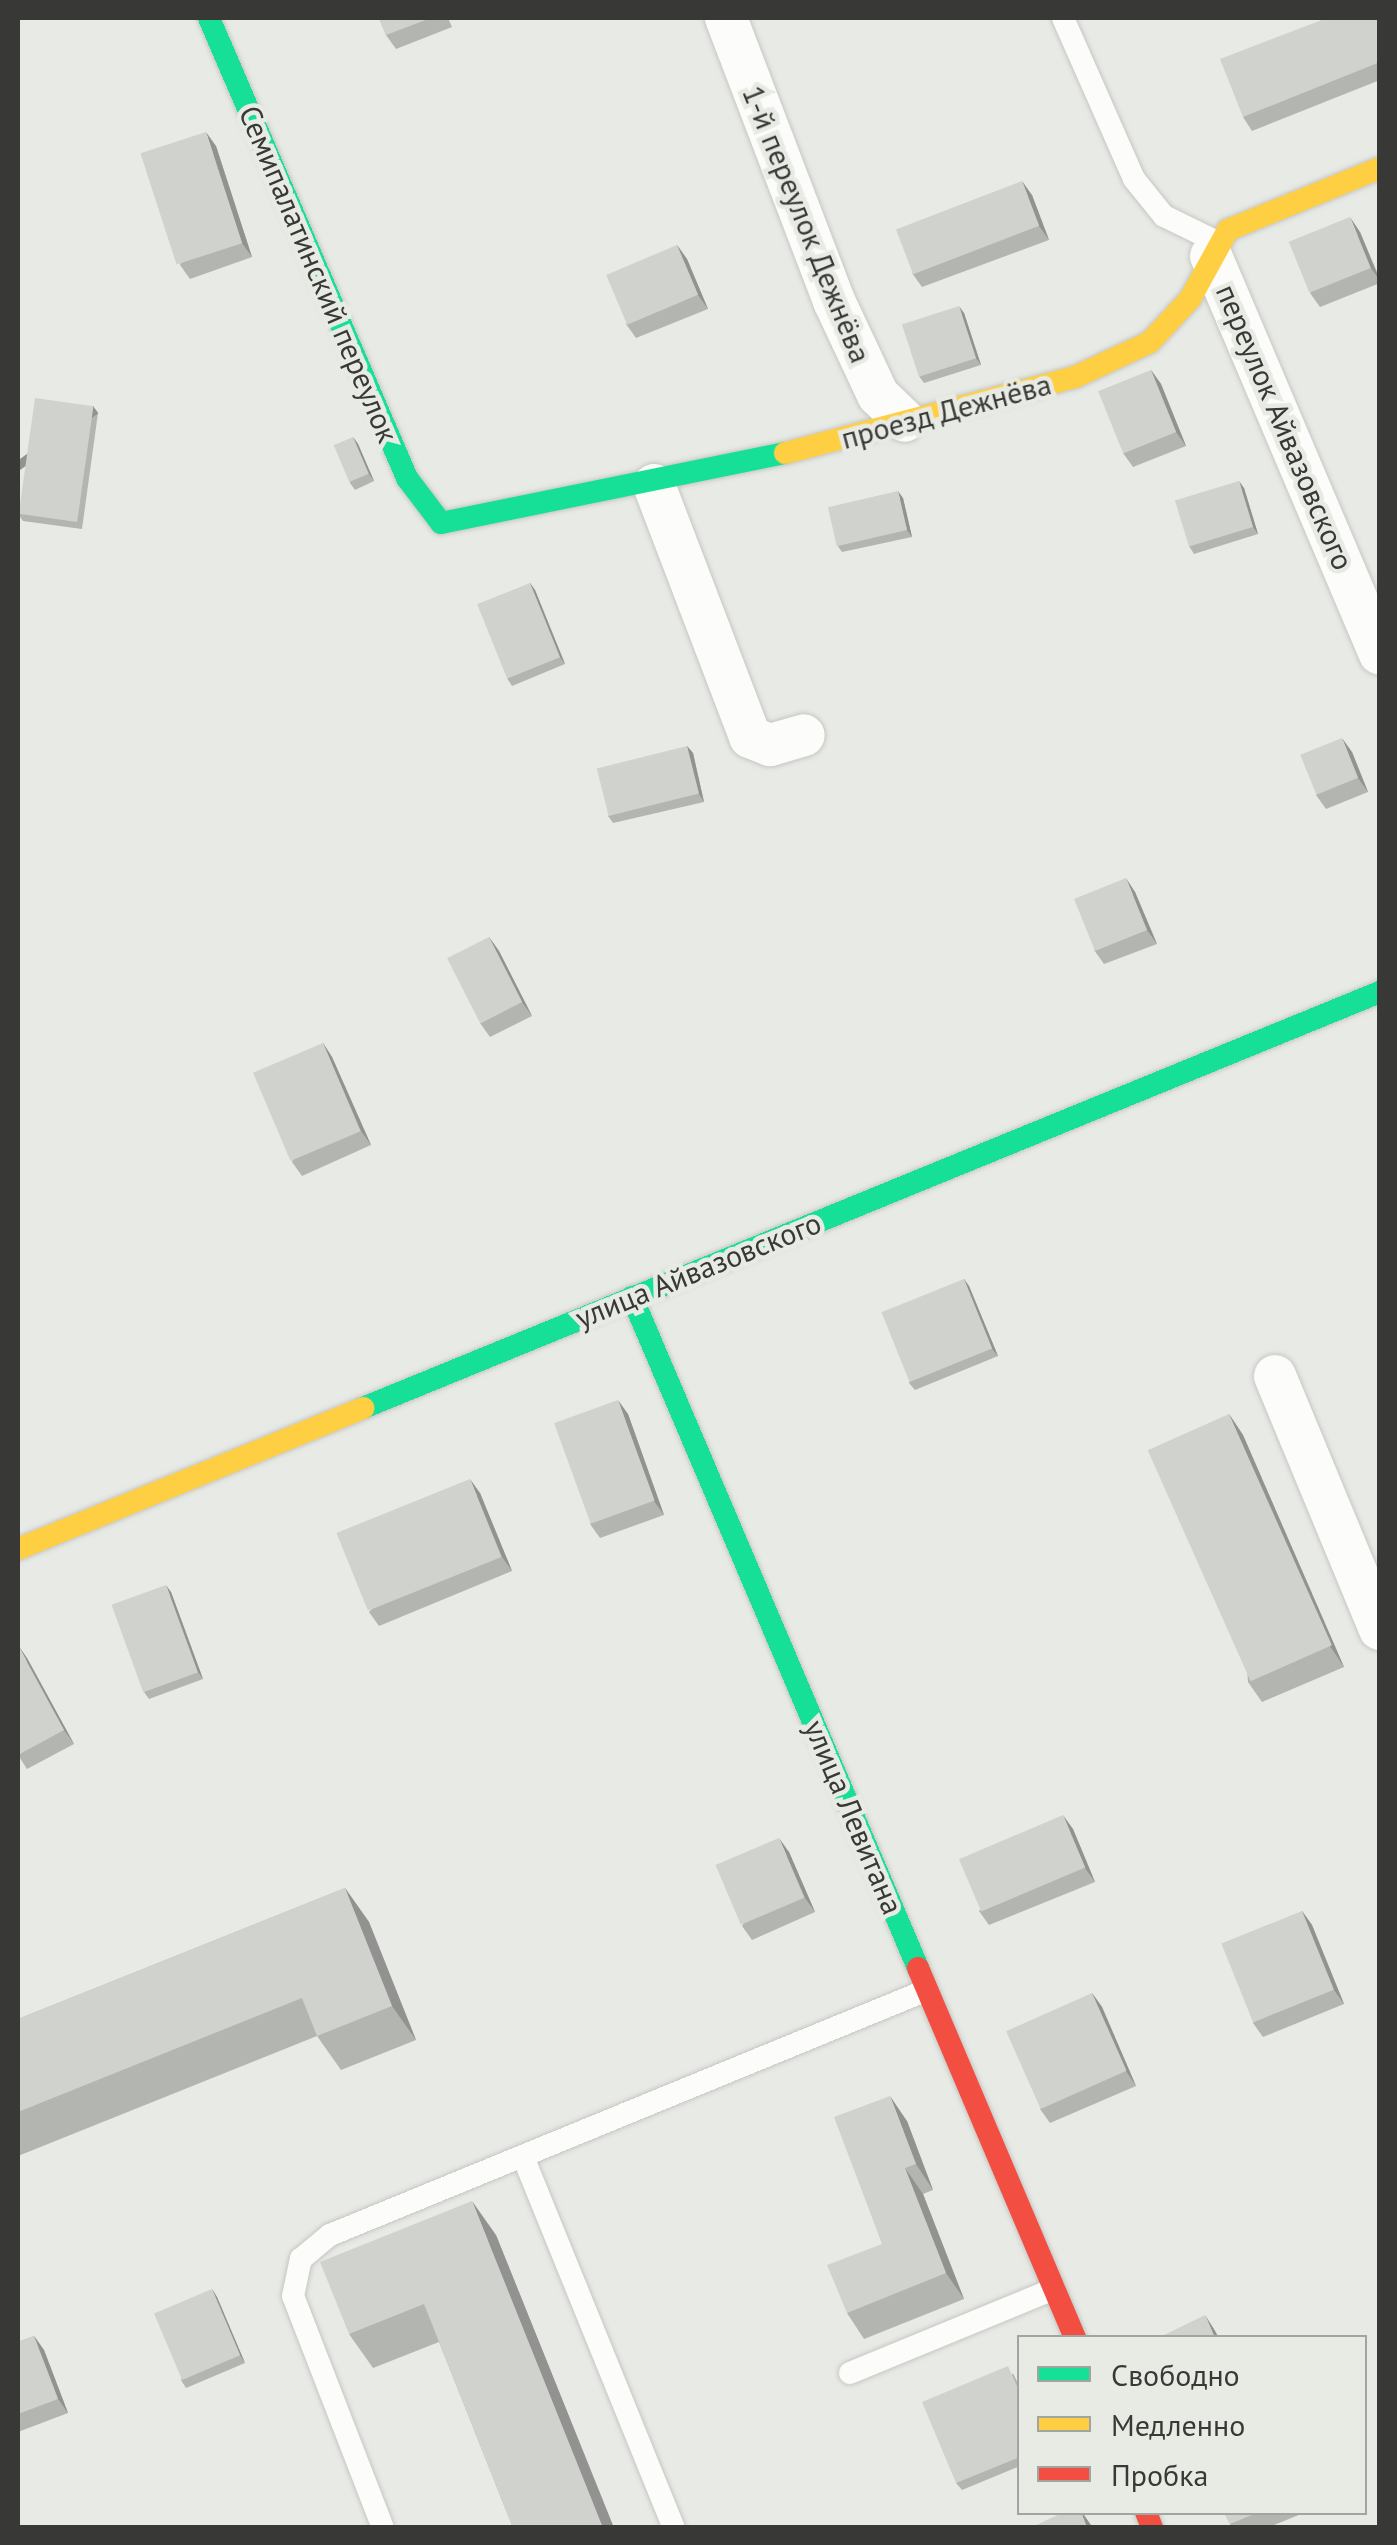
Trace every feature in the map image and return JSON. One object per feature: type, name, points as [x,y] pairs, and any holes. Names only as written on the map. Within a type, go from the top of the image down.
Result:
[{"type":"street","name":"Семипалатинский переулок","points":[[209,18],[407,478],[442,523]]},
{"type":"street","name":"1-й переулок Дежнёва","points":[[726,18],[834,301],[878,396],[905,421]]},
{"type":"street","name":"проезд Дежнёва","points":[[442,523],[654,485],[1075,377],[1150,342],[1190,299],[1228,230],[1380,168]]},
{"type":"street","name":"переулок Айвазовского","points":[[1215,250],[1380,654]]},
{"type":"street","points":[[654,485],[750,736],[770,745],[804,735]]},
{"type":"street","name":"улица Айвазовского","points":[[18,1549],[1380,992]]},
{"type":"street","name":"улица Левитана","points":[[632,1297],[1074,2335]]},
{"type":"street","points":[[1275,1376],[1380,1630]]},
{"type":"lane","points":[[1063,18],[1134,179],[1164,216],[1215,250]]},
{"type":"lane","points":[[383,2528],[293,2296],[300,2260],[330,2235],[524,2159],[927,1990]]},
{"type":"lane","points":[[524,2159],[674,2528]]},
{"type":"lane","points":[[850,2373],[1054,2289]]},
{"type":"building","points":[[379,18],[431,18],[386,35]]},
{"type":"building","points":[[1327,18],[1380,18],[1380,62],[1243,117],[1220,59]]},
{"type":"building","points":[[206,132],[242,243],[177,265],[140,153]]},
{"type":"building","points":[[1022,181],[1039,226],[913,274],[896,229]]},
{"type":"building","points":[[1350,217],[1371,268],[1309,293],[1289,242]]},
{"type":"building","points":[[677,245],[698,295],[627,325],[606,275]]},
{"type":"building","points":[[959,306],[976,358],[919,377],[902,325]]},
{"type":"building","points":[[1151,370],[1176,432],[1123,453],[1098,391]]},
{"type":"building","points":[[35,398],[93,406],[77,522],[19,514]]},
{"type":"building","points":[[353,437],[369,474],[349,482],[334,445]]},
{"type":"building","points":[[1239,481],[1253,527],[1189,546],[1175,501]]},
{"type":"building","points":[[898,491],[907,530],[837,546],[828,507]]},
{"type":"building","points":[[530,583],[560,657],[507,679],[477,604]]},
{"type":"building","points":[[1342,738],[1358,778],[1316,795],[1300,755]]},
{"type":"building","points":[[687,746],[699,794],[609,816],[597,768]]},
{"type":"building","points":[[1126,878],[1147,930],[1095,951],[1074,899]]},
{"type":"building","points":[[489,937],[522,1002],[480,1023],[447,958]]},
{"type":"building","points":[[323,1043],[361,1131],[291,1161],[253,1073]]},
{"type":"building","points":[[964,1279],[992,1349],[910,1382],[881,1312]]},
{"type":"building","points":[[618,1400],[655,1501],[591,1524],[554,1423]]},
{"type":"building","points":[[1229,1414],[1332,1645],[1251,1681],[1148,1450]]},
{"type":"building","points":[[470,1479],[501,1557],[368,1611],[336,1533]]},
{"type":"building","points":[[166,1585],[198,1672],[143,1692],[111,1605]]},
{"type":"building","points":[[18,1646],[64,1730],[18,1755]]},
{"type":"building","points":[[1063,1815],[1085,1867],[981,1912],[959,1859]]},
{"type":"building","points":[[779,1838],[804,1898],[741,1925],[715,1865]]},
{"type":"building","points":[[345,1888],[392,2006],[317,2036],[302,1998],[18,2112],[18,2019]]},
{"type":"building","points":[[1302,1911],[1334,1990],[1253,2022],[1221,1944]]},
{"type":"building","points":[[1092,1993],[1127,2071],[1041,2109],[1006,2031]]},
{"type":"building","points":[[890,2096],[916,2164],[905,2168],[946,2273],[847,2313],[827,2265],[882,2244],[834,2117]]},
{"type":"building","points":[[472,2201],[603,2528],[513,2528],[424,2304],[349,2334],[320,2262]]},
{"type":"building","points":[[212,2289],[240,2355],[182,2380],[154,2314]]},
{"type":"building","points":[[1205,2315],[1214,2335],[1164,2335]]},
{"type":"building","points":[[34,2336],[58,2399],[18,2414],[18,2342]]},
{"type":"building","points":[[1008,2366],[1017,2386],[1017,2458],[956,2483],[922,2402]]},
{"type":"building","points":[[1058,2515],[1082,2515],[1087,2528],[1030,2528]]},
{"type":"building","points":[[1226,2515],[1252,2515],[1230,2524]]},
{"type":"traffic: fast","points":[[209,18],[407,478],[441,523],[785,453]]},
{"type":"traffic: fast","points":[[363,1408],[1380,992]]},
{"type":"traffic: fast","points":[[632,1297],[918,1968]]},
{"type":"traffic: slow","points":[[785,453],[1075,377],[1150,342],[1190,299],[1228,230],[1380,168]]},
{"type":"traffic: slow","points":[[18,1549],[363,1408]]},
{"type":"traffic: jam","points":[[918,1968],[1074,2335]]},
{"type":"traffic: jam","points":[[1147,2515],[1152,2528]]}]
